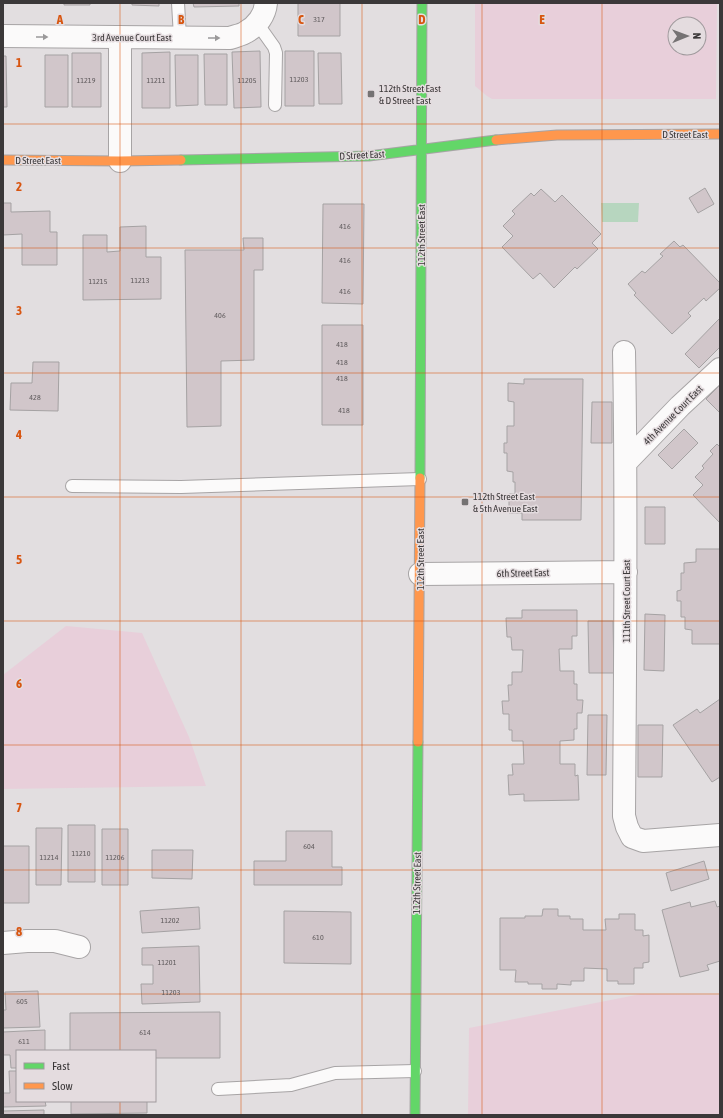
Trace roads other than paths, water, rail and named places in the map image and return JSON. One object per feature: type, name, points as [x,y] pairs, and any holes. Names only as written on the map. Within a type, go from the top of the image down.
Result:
[{"type":"main road","name":"112th Street East","points":[[415,1115],[420,574],[422,3]]},
{"type":"main road","name":"D Street East","points":[[3,160],[120,161],[369,156],[485,141],[557,135],[720,134]]},
{"type":"street","points":[[258,23],[266,3]]},
{"type":"street","name":"3rd Avenue Court East","points":[[3,36],[230,38],[246,33],[258,23]]},
{"type":"street","points":[[120,37],[120,161]]},
{"type":"street","name":"111th Street Court East","points":[[624,352],[626,462],[624,816],[632,837],[643,840],[720,835]]},
{"type":"street","name":"4th Avenue Court East","points":[[626,462],[680,406],[720,369]]},
{"type":"street","name":"6th Street East","points":[[420,574],[626,572]]},
{"type":"street","points":[[3,942],[55,941],[79,946]]},
{"type":"lane","points":[[178,3],[180,37]]},
{"type":"lane","points":[[258,23],[274,47],[276,53],[275,105]]},
{"type":"lane","points":[[72,486],[181,486],[420,479]]},
{"type":"lane","points":[[218,1089],[291,1085],[335,1073],[415,1071]]},
{"type":"place","name":"112th Street East & D Street East","points":[[371,94]]},
{"type":"place","name":"112th Street East & 5th Avenue East","points":[[465,502]]}]
